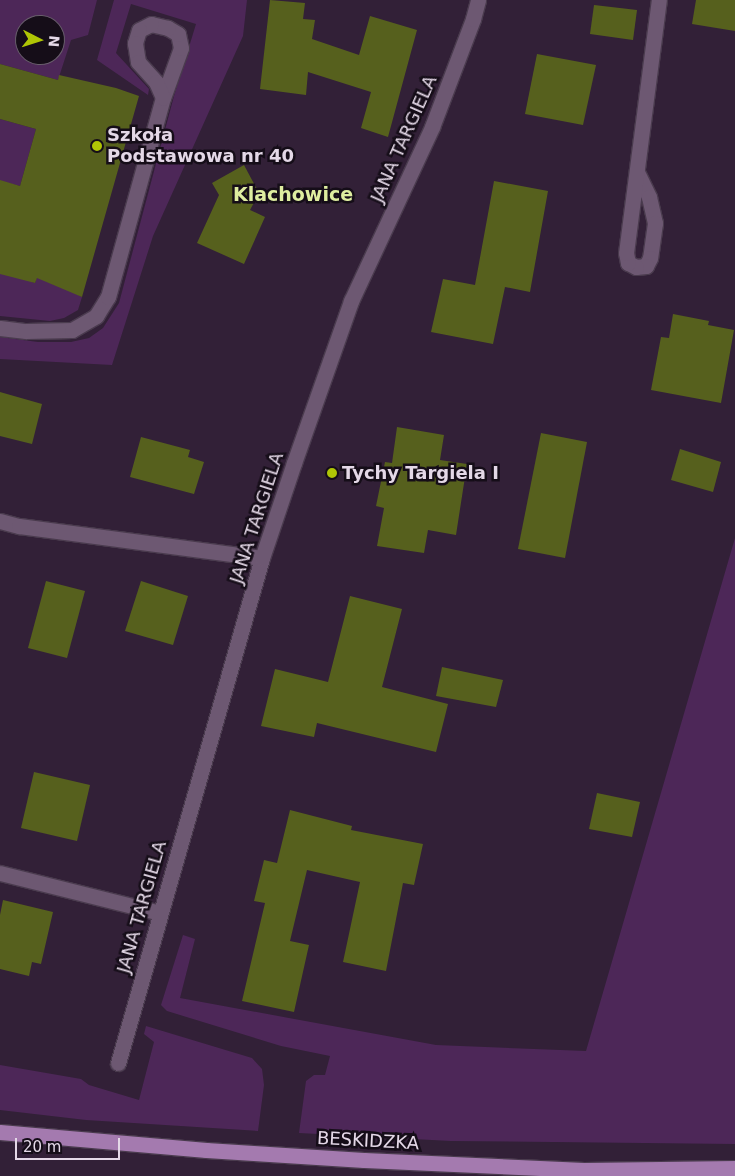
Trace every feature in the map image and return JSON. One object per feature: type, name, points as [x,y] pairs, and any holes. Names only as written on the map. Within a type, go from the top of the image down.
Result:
[{"type":"main road","name":"BESKIDZKA","points":[[0,1132],[206,1150],[383,1161],[584,1170],[735,1168]]},
{"type":"street","name":"JANA TARGIELA","points":[[118,1063],[262,558],[350,301],[432,126],[473,19],[478,0]]},
{"type":"street","points":[[637,172],[649,197],[654,223],[650,258],[646,266],[636,267],[628,263],[626,253],[659,0]]},
{"type":"street","points":[[0,328],[26,331],[72,330],[96,316],[108,297],[163,98]]},
{"type":"street","points":[[0,521],[18,526],[262,558]]},
{"type":"street","points":[[0,873],[160,912]]},
{"type":"shaded area","points":[[0,0],[97,0],[88,35],[71,40],[65,58],[65,15],[15,15],[15,65],[63,65],[58,80],[0,64]]},
{"type":"shaded area","points":[[114,0],[247,0],[243,36],[153,236],[112,365],[0,359],[0,337],[38,342],[71,342],[89,338],[103,328],[119,303],[174,96],[196,24],[131,4],[116,53],[149,89],[148,95],[97,60]]},
{"type":"shaded area","points":[[0,119],[36,129],[20,186],[0,181]]},
{"type":"shaded area","points":[[0,262],[32,282],[35,283],[38,273],[82,297],[78,310],[64,318],[50,321],[0,316]]},
{"type":"shaded area","points":[[735,538],[735,1144],[451,1141],[299,1133],[306,1081],[314,1075],[325,1075],[330,1056],[281,1046],[167,1011],[161,1005],[183,935],[195,939],[180,998],[436,1045],[586,1051]]},
{"type":"shaded area","points":[[146,1026],[252,1058],[262,1069],[264,1085],[258,1131],[86,1120],[0,1110],[0,1065],[81,1079],[89,1085],[139,1100],[154,1042],[144,1034]]},
{"type":"building","points":[[270,0],[305,3],[303,19],[315,20],[312,39],[359,55],[370,16],[417,30],[388,137],[361,128],[371,92],[308,72],[306,95],[260,89]]},
{"type":"building","points":[[696,0],[735,0],[735,31],[692,24]]},
{"type":"building","points":[[594,5],[637,10],[633,40],[590,34]]},
{"type":"building","points":[[537,54],[596,65],[583,125],[525,114]]},
{"type":"building","points":[[0,64],[58,80],[59,75],[116,88],[139,96],[82,297],[37,278],[35,283],[0,274],[0,180],[20,186],[36,129],[0,119]]},
{"type":"building","points":[[244,165],[259,193],[250,210],[265,217],[244,264],[197,243],[219,195],[212,183]]},
{"type":"building","points":[[494,181],[548,191],[530,292],[505,287],[493,344],[431,332],[443,279],[475,285]]},
{"type":"building","points":[[673,314],[709,321],[708,325],[734,330],[721,403],[651,390],[661,337],[669,338]]},
{"type":"building","points":[[0,392],[42,404],[32,444],[0,436]]},
{"type":"building","points":[[397,427],[444,435],[440,460],[467,464],[456,535],[428,530],[424,553],[377,546],[384,508],[376,506],[385,462],[392,463]]},
{"type":"building","points":[[541,433],[587,442],[565,558],[518,549]]},
{"type":"building","points":[[141,437],[190,450],[188,457],[204,462],[194,494],[130,477]]},
{"type":"building","points":[[680,449],[721,462],[713,492],[671,480]]},
{"type":"building","points":[[46,581],[85,591],[67,658],[28,648]]},
{"type":"building","points":[[141,581],[188,596],[173,645],[125,631]]},
{"type":"building","points":[[350,596],[402,609],[382,687],[448,704],[436,752],[317,723],[314,737],[261,726],[275,669],[328,682]]},
{"type":"building","points":[[442,667],[503,680],[496,707],[436,696]]},
{"type":"building","points":[[34,772],[90,785],[77,841],[21,828]]},
{"type":"building","points":[[597,793],[640,802],[632,837],[589,829]]},
{"type":"building","points":[[290,810],[352,826],[351,830],[423,844],[414,885],[403,883],[386,971],[343,962],[360,882],[307,870],[290,941],[309,945],[294,1012],[242,1001],[265,903],[254,901],[264,860],[277,863]]},
{"type":"building","points":[[3,900],[53,912],[41,964],[32,962],[29,976],[0,969],[0,915]]},
{"type":"place","name":"Szkoła Podstawowa nr 40","points":[[97,146]]},
{"type":"place","name":"Tychy Targiela I","points":[[332,473]]},
{"type":"district","name":"Klachowice","points":[[293,195]]}]
